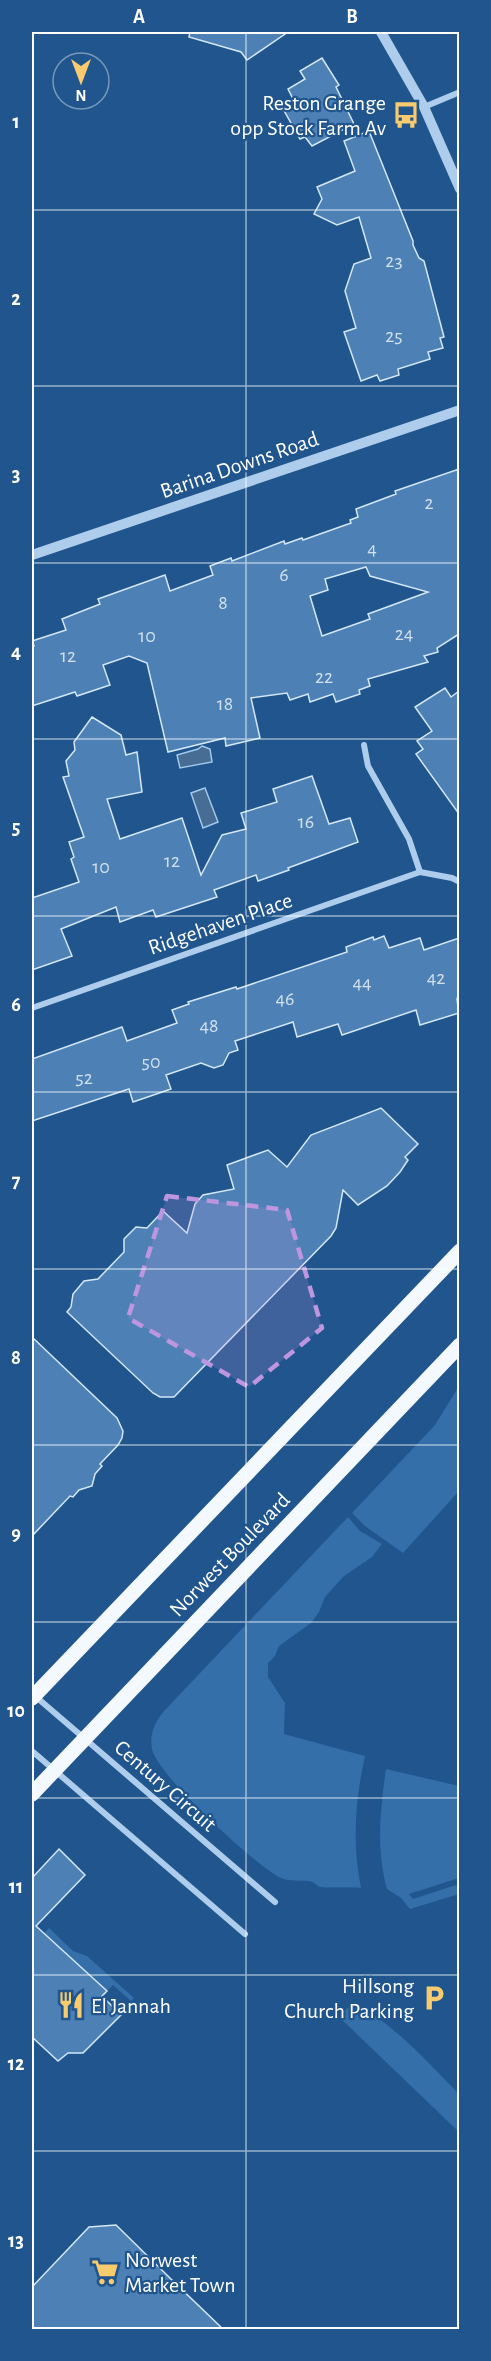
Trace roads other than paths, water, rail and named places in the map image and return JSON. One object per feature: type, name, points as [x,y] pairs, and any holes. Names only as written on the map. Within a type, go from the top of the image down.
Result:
[{"type":"main road","name":"Norwest Boulevard","points":[[32,1696],[459,1251]]},
{"type":"main road","name":"Norwest Boulevard","points":[[32,1794],[459,1345]]},
{"type":"street","points":[[381,32],[424,107],[459,189]]},
{"type":"street","points":[[424,107],[459,92]]},
{"type":"street","name":"Barina Downs Road","points":[[32,555],[459,410]]},
{"type":"street","points":[[364,745],[368,766],[409,839],[420,872]]},
{"type":"street","name":"Ridgehaven Place","points":[[32,1008],[420,872],[452,878],[459,882]]},
{"type":"street","name":"Century Circuit","points":[[32,1696],[275,1902]]},
{"type":"street","points":[[32,1751],[245,1934]]},
{"type":"place","name":"Reston Grange opp Stock Farm Av","points":[[406,115]]},
{"type":"place","name":"Hillsong Church Parking","points":[[434,1998]]},
{"type":"place","name":"El Jannah","points":[[71,2005]]},
{"type":"place","name":"Norwest Market Town","points":[[105,2272]]}]
